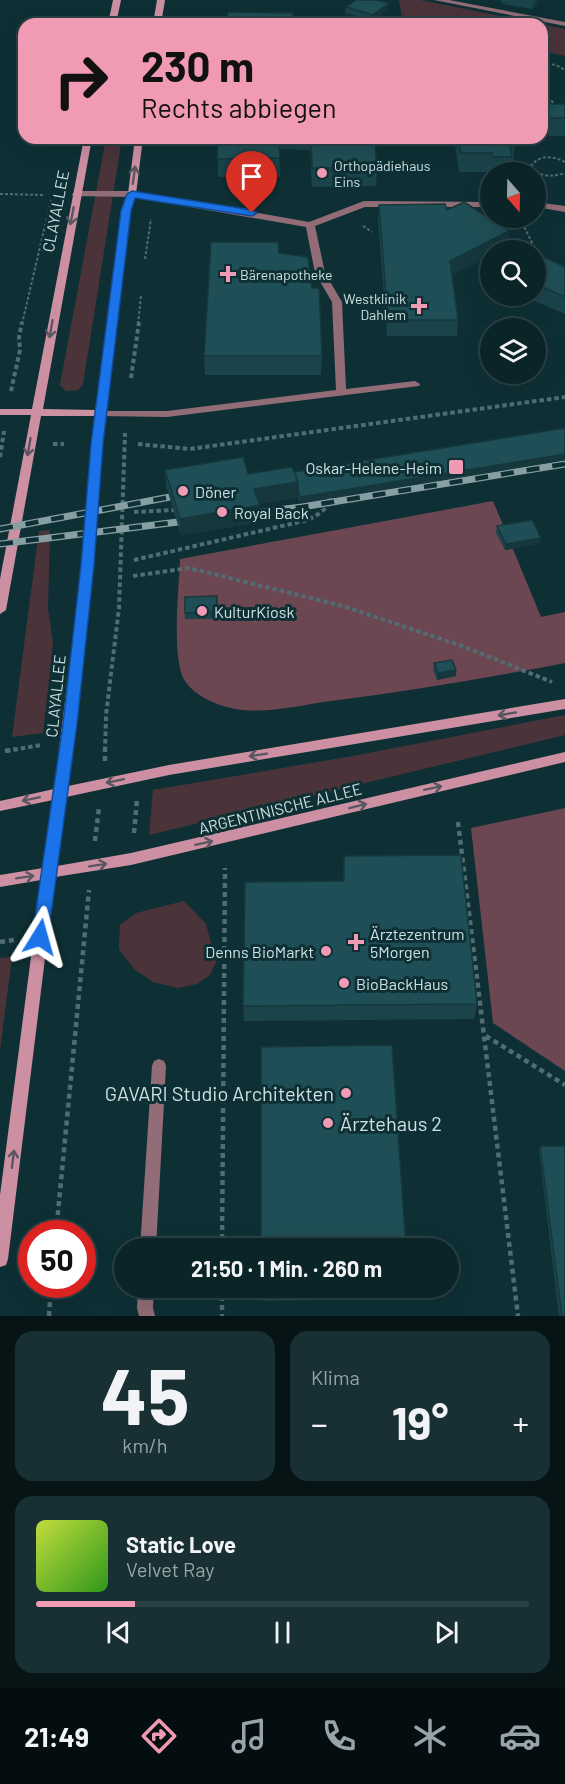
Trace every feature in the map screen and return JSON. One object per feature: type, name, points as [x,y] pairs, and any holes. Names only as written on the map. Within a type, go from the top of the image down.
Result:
[{"type":"main road","points":[[113,18],[117,0]]},
{"type":"main road","points":[[158,18],[160,0]]},
{"type":"main road","name":"CLAYALLEE","points":[[0,610],[35,412],[87,144]]},
{"type":"main road","name":"CLAYALLEE","points":[[0,1259],[49,873],[62,793],[88,565],[93,482],[101,412],[126,211],[132,194],[138,144]]},
{"type":"main road","points":[[0,412],[101,412]]},
{"type":"main road","points":[[0,806],[169,770],[565,704]]},
{"type":"main road","name":"ARGENTINISCHE ALLEE","points":[[0,880],[92,866],[225,839],[565,757]]},
{"type":"street","points":[[438,0],[533,18]]},
{"type":"street","points":[[548,21],[565,24]]},
{"type":"street","points":[[76,194],[132,194],[310,225],[364,204],[480,205]]},
{"type":"street","points":[[546,206],[565,209]]},
{"type":"street","points":[[310,225],[320,273],[337,302],[341,393]]},
{"type":"street","points":[[101,412],[167,414],[415,384]]},
{"type":"street","points":[[149,1238],[159,1066]]},
{"type":"street","points":[[144,1313],[145,1298]]},
{"type":"path","points":[[548,64],[565,70]]},
{"type":"path","points":[[548,100],[556,104],[555,112]]},
{"type":"path","points":[[565,162],[545,157],[538,158],[531,166],[533,170],[546,176],[565,173]]},
{"type":"path","points":[[14,380],[20,350],[19,337],[52,194]]},
{"type":"path","points":[[0,195],[43,195]]},
{"type":"path","points":[[144,267],[154,197]]},
{"type":"path","points":[[525,228],[536,251],[549,264]]},
{"type":"path","points":[[129,384],[135,359],[141,290]]},
{"type":"path","points":[[138,444],[190,449],[565,397]]},
{"type":"path","points":[[0,457],[1,452]]},
{"type":"path","points":[[57,1220],[82,950],[105,760],[106,715],[119,608],[124,453]]},
{"type":"path","points":[[134,560],[308,520],[325,510],[332,499],[328,485]]},
{"type":"path","points":[[134,512],[184,509]]},
{"type":"path","points":[[133,576],[189,568],[343,606],[462,646],[557,684]]},
{"type":"path","points":[[5,751],[45,745]]},
{"type":"path","points":[[133,839],[137,792]]},
{"type":"path","points":[[458,822],[518,1316]]},
{"type":"path","points":[[222,1238],[225,868]]},
{"type":"path","points":[[0,942],[19,939]]},
{"type":"path","points":[[485,1035],[565,1085]]},
{"type":"path","points":[[49,1316],[50,1298]]},
{"type":"path","points":[[222,1298],[222,1316]]},
{"type":"shaded area","points":[[399,0],[420,0],[510,18],[402,18]]},
{"type":"shaded area","points":[[548,25],[565,29],[565,56],[548,52]]},
{"type":"shaded area","points":[[105,144],[121,144],[83,384],[78,390],[66,391],[60,385]]},
{"type":"shaded area","points":[[493,501],[541,617],[565,612],[565,663],[419,689],[260,710],[222,706],[195,692],[185,681],[178,657],[177,641],[180,559]]},
{"type":"shaded area","points":[[50,530],[48,609],[53,644],[43,733],[12,737],[39,531]]},
{"type":"shaded area","points":[[565,715],[565,735],[149,835],[153,790],[353,756]]},
{"type":"shaded area","points":[[565,808],[565,1071],[493,1023],[471,828]]},
{"type":"shaded area","points":[[184,901],[206,924],[216,962],[210,975],[197,984],[178,988],[153,982],[134,969],[119,949],[120,925],[136,913]]},
{"type":"shaded area","points":[[12,957],[0,1051],[0,958]]},
{"type":"building","points":[[356,0],[376,0],[389,3],[373,15],[346,7]]},
{"type":"building","points":[[228,12],[293,13],[293,18],[228,18]]},
{"type":"building","points":[[548,104],[565,104],[565,118],[548,118]]},
{"type":"building","points":[[218,144],[279,144],[280,158],[217,159]]},
{"type":"building","points":[[311,144],[375,144],[377,168],[312,168]]},
{"type":"building","points":[[459,144],[514,144],[515,146],[510,146],[512,157],[493,157],[492,153],[461,153]]},
{"type":"building","name":"Westklinik Dahlem","points":[[464,202],[480,212],[480,228],[504,228],[509,231],[491,240],[480,240],[480,246],[450,261],[458,320],[388,320],[379,205],[445,204],[447,210]]},
{"type":"building","points":[[211,242],[278,242],[279,253],[308,257],[312,288],[319,288],[322,356],[204,356]]},
{"type":"building","points":[[546,258],[565,267],[565,297],[546,288]]},
{"type":"building","points":[[565,428],[565,454],[300,497],[294,472]]},
{"type":"building","points":[[243,457],[248,474],[292,467],[298,482],[254,489],[260,505],[180,519],[165,470]]},
{"type":"building","points":[[532,520],[541,538],[506,544],[497,526]]},
{"type":"building","points":[[217,596],[217,612],[185,613],[185,597]]},
{"type":"building","points":[[452,660],[456,670],[438,673],[434,663]]},
{"type":"building","name":"Ärztezentrum 5Morgen","points":[[461,855],[477,1004],[243,1006],[245,882],[344,881],[344,856]]},
{"type":"building","name":"Ärztehaus 2","points":[[392,1045],[405,1238],[261,1238],[261,1047]]},
{"type":"building","points":[[540,1146],[565,1146],[565,1316],[562,1316]]},
{"type":"railway","points":[[244,514],[302,507],[565,464]]},
{"type":"railway","points":[[0,529],[186,494]]},
{"type":"railway","points":[[0,544],[194,520]]},
{"type":"place","name":"Orthopädiehaus Eins","points":[[322,173]]},
{"type":"place","name":"Bärenapotheke","points":[[228,274]]},
{"type":"place","name":"Westklinik Dahlem","points":[[419,306]]},
{"type":"place","name":"Oskar-Helene-Heim","points":[[456,467]]},
{"type":"place","name":"Döner","points":[[183,491]]},
{"type":"place","name":"Royal Back","points":[[222,512]]},
{"type":"place","name":"KulturKiosk","points":[[202,611]]},
{"type":"place","name":"Ärztezentrum 5Morgen","points":[[356,942]]},
{"type":"place","name":"Denns BioMarkt","points":[[326,951]]},
{"type":"place","name":"BioBackHaus","points":[[344,983]]},
{"type":"place","name":"GAVARI Studio Architekten","points":[[346,1093]]},
{"type":"place","name":"Ärztehaus 2","points":[[328,1123]]},
{"type":"route","points":[[40,937],[62,793],[88,565],[97,444],[126,211],[132,194],[252,213]]}]
